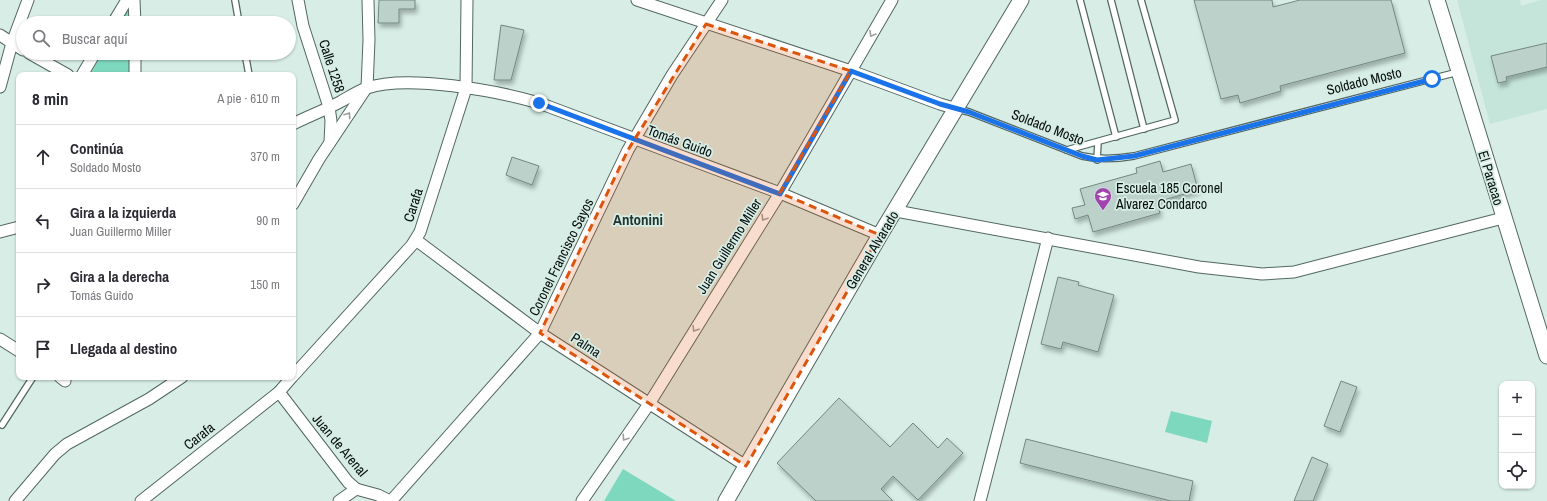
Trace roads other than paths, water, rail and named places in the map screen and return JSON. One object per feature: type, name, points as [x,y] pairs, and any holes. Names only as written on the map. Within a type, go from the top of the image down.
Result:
[{"type":"street","points":[[22,16],[28,0]]},
{"type":"street","points":[[117,16],[127,0]]},
{"type":"street","points":[[134,0],[135,16]]},
{"type":"street","name":"Calle 1258","points":[[298,0],[303,26],[329,107],[331,121],[330,142]]},
{"type":"street","points":[[296,199],[319,159],[366,88],[370,40],[368,0]]},
{"type":"street","name":"Carafa","points":[[296,374],[416,240],[420,232],[466,88],[467,0]]},
{"type":"street","name":"Soldado Mosto","points":[[637,0],[851,71],[940,104],[957,108]]},
{"type":"street","name":"Coronel Francisco Sayos","points":[[390,501],[540,333],[635,140],[672,75],[722,0]]},
{"type":"street","name":"Juan Guillermo Miller","points":[[582,501],[648,404],[780,194],[892,0]]},
{"type":"street","name":"General Alvarado","points":[[726,501],[880,235],[896,211],[1021,0]]},
{"type":"street","name":"El Paracao","points":[[1437,0],[1503,218],[1547,356]]},
{"type":"street","points":[[0,87],[16,33]]},
{"type":"street","points":[[0,35],[16,46]]},
{"type":"street","points":[[41,60],[63,72]]},
{"type":"street","points":[[84,72],[91,60]]},
{"type":"street","points":[[135,60],[135,72]]},
{"type":"street","name":"Tomás Guido","points":[[296,123],[366,88],[388,83],[410,82],[466,88],[525,99],[780,194],[880,235]]},
{"type":"street","points":[[896,211],[1200,267],[1252,274],[1278,274],[1294,272],[1503,218]]},
{"type":"street","points":[[0,232],[16,228]]},
{"type":"street","points":[[980,501],[1048,238]]},
{"type":"street","name":"Palma","points":[[416,240],[540,333],[746,466]]},
{"type":"street","points":[[0,339],[16,349]]},
{"type":"street","points":[[15,501],[55,454],[67,444],[149,399],[178,380]]},
{"type":"street","name":"Carafa","points":[[141,501],[279,392],[290,380]]},
{"type":"street","name":"Juan de Arenal","points":[[279,392],[348,482],[356,489],[378,495],[390,501]]},
{"type":"street","points":[[339,501],[356,489]]},
{"type":"lane","points":[[235,0],[238,16]]},
{"type":"lane","points":[[1080,0],[1116,137]]},
{"type":"lane","points":[[1111,0],[1144,129]]},
{"type":"lane","points":[[1067,150],[1175,120],[1141,0]]},
{"type":"lane","points":[[246,60],[248,72]]},
{"type":"lane","name":"Soldado Mosto","points":[[957,108],[1082,156],[1097,160],[1134,156],[1459,72]]},
{"type":"lane","points":[[1097,160],[1098,142]]},
{"type":"lane","points":[[2,425],[32,380]]},
{"type":"place","name":"Escuela 185 Coronel Alvarez Condarco","points":[[1103,211]]},
{"type":"district","name":"Antonini","points":[[638,220]]}]
